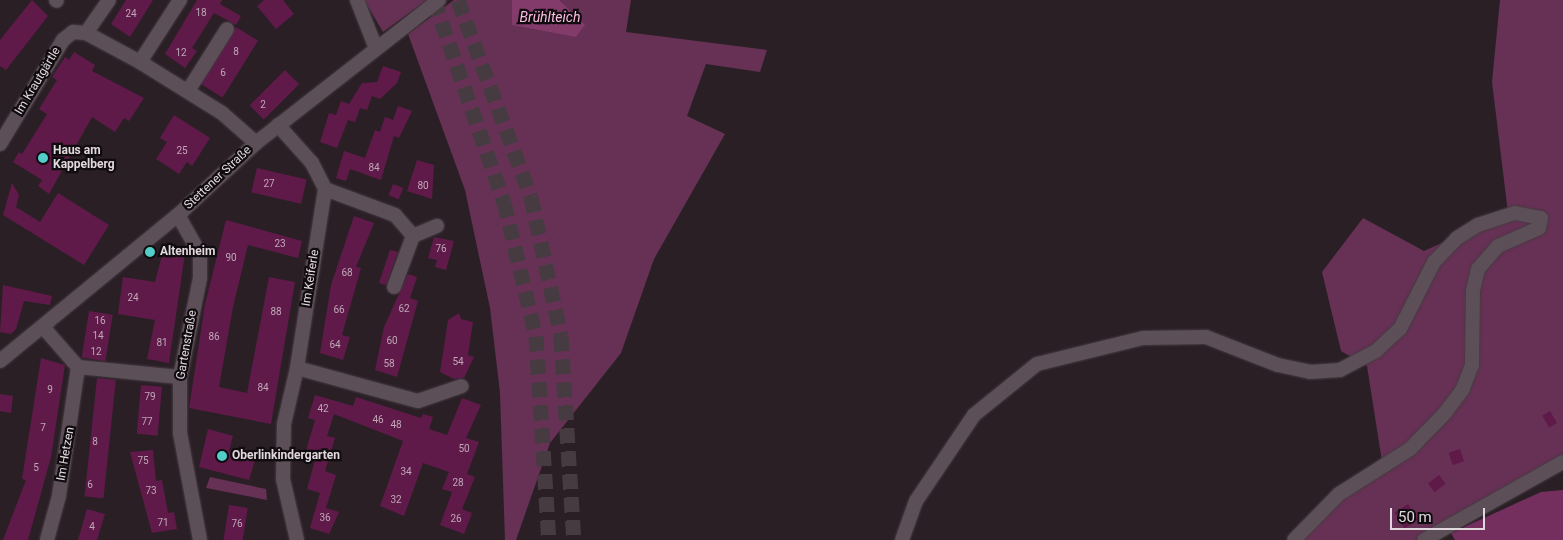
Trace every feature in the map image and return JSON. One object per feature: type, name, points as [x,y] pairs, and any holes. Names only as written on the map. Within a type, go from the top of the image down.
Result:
[{"type":"street","points":[[109,0],[86,33],[188,91],[222,113],[256,143]]},
{"type":"street","points":[[140,62],[180,0]]},
{"type":"street","points":[[357,0],[375,46]]},
{"type":"street","name":"Stettener Straße","points":[[0,361],[178,215],[256,143],[375,46],[439,0]]},
{"type":"street","points":[[188,91],[227,29]]},
{"type":"street","name":"Im Krautgärtle","points":[[0,144],[63,40],[73,32],[86,33]]},
{"type":"street","points":[[278,125],[312,163],[325,189],[395,215],[412,236]]},
{"type":"street","name":"Im Keiferle","points":[[297,540],[283,470],[284,424],[297,368],[325,189]]},
{"type":"street","points":[[902,540],[916,501],[974,415],[1037,364],[1143,338],[1206,337],[1278,365],[1310,372],[1340,370],[1376,351],[1400,329],[1434,262],[1458,238],[1478,225],[1515,213],[1541,218],[1539,228],[1498,246],[1478,270],[1473,291],[1472,365],[1463,389],[1445,413],[1410,449],[1339,494],[1294,540]]},
{"type":"street","name":"Gartenstraße","points":[[178,215],[200,254],[200,278],[180,377],[180,433],[200,540]]},
{"type":"street","points":[[394,287],[412,236],[436,226]]},
{"type":"street","points":[[43,327],[78,367],[180,377]]},
{"type":"street","name":"Im Hetzen","points":[[48,540],[61,487],[78,367]]},
{"type":"street","points":[[297,368],[418,400],[462,386]]},
{"type":"street","points":[[1424,540],[1560,467]]},
{"type":"shaded area","points":[[364,0],[427,0],[383,32]]},
{"type":"shaded area","points":[[454,0],[631,0],[626,32],[767,50],[760,72],[706,64],[687,116],[725,134],[654,259],[621,353],[550,443],[516,540],[505,540],[500,393],[490,308],[465,190],[408,34]]},
{"type":"shaded area","points":[[1500,0],[1563,0],[1563,461],[1415,540],[1300,540],[1342,499],[1383,468],[1367,366],[1341,351],[1322,272],[1363,218],[1424,251],[1508,213],[1492,82]]},
{"type":"shaded area","points":[[210,477],[266,489],[267,500],[206,488]]},
{"type":"shaded area","points":[[1563,490],[1563,540],[1455,540],[1451,533],[1541,492]]},
{"type":"water","name":"Brühlteich","points":[[512,0],[559,0],[585,25],[576,37],[512,25]]},
{"type":"building","points":[[32,0],[48,16],[6,70],[0,66],[0,40]]},
{"type":"building","points":[[126,0],[153,0],[130,37],[111,24]]},
{"type":"building","points":[[197,0],[222,0],[220,4],[241,16],[236,25],[214,13],[192,48],[197,51],[185,68],[165,54]]},
{"type":"building","points":[[264,0],[283,0],[294,14],[276,29],[257,6]]},
{"type":"building","points":[[236,27],[258,41],[223,98],[200,84]]},
{"type":"building","name":"Haus am Kappelberg","points":[[74,52],[95,65],[92,71],[144,98],[129,121],[124,118],[115,132],[92,117],[49,194],[38,186],[42,180],[13,162],[19,152],[22,154],[47,114],[39,109],[57,80],[52,77],[65,57],[69,60]]},
{"type":"building","points":[[383,66],[401,72],[397,83],[380,99],[372,96],[367,110],[360,108],[355,122],[348,120],[337,148],[320,142],[329,113],[336,115],[341,101],[349,104],[362,83],[377,82]]},
{"type":"building","points":[[285,70],[299,84],[264,119],[250,105]]},
{"type":"building","points":[[398,106],[412,111],[399,138],[394,136],[381,180],[350,169],[346,181],[336,178],[344,151],[365,158],[375,130],[380,132],[385,117],[393,120]]},
{"type":"building","points":[[174,115],[210,138],[192,166],[187,162],[179,174],[156,159],[167,142],[160,138]]},
{"type":"building","points":[[417,160],[434,165],[432,199],[407,191]]},
{"type":"building","points":[[257,168],[307,179],[301,204],[251,192]]},
{"type":"building","points":[[12,183],[19,195],[16,207],[40,222],[58,193],[109,225],[84,265],[3,215]]},
{"type":"building","points":[[393,184],[403,188],[399,199],[389,195]]},
{"type":"building","points":[[354,216],[374,223],[356,267],[361,268],[342,335],[350,337],[343,360],[320,353],[331,285]]},
{"type":"building","points":[[226,220],[302,241],[298,258],[248,245],[233,307],[219,387],[247,393],[269,277],[295,282],[271,424],[189,408],[205,304]]},
{"type":"building","points":[[434,237],[454,241],[446,270],[435,267],[437,260],[428,258]]},
{"type":"building","points":[[164,248],[185,253],[169,363],[147,359],[155,320],[118,314],[123,277],[155,282]]},
{"type":"building","points":[[390,250],[398,252],[386,285],[379,283]]},
{"type":"building","points":[[408,274],[417,277],[410,298],[418,301],[397,377],[375,370],[384,327]]},
{"type":"building","points":[[3,285],[52,296],[50,305],[24,301],[16,329],[11,334],[0,332]]},
{"type":"building","points":[[89,311],[113,315],[105,361],[82,357]]},
{"type":"building","points":[[459,313],[461,319],[473,322],[468,355],[474,357],[464,378],[454,379],[440,372],[448,320]]},
{"type":"building","points":[[41,358],[65,365],[51,457],[28,540],[3,540],[26,480],[22,479]]},
{"type":"building","points":[[97,378],[116,380],[103,498],[85,496]]},
{"type":"building","points":[[141,385],[162,387],[158,436],[137,434]]},
{"type":"building","points":[[0,394],[13,396],[11,413],[0,411]]},
{"type":"building","points":[[315,395],[353,406],[356,397],[421,418],[423,414],[433,417],[429,429],[447,435],[462,398],[481,405],[466,438],[479,442],[467,474],[475,477],[462,509],[472,513],[464,534],[440,525],[452,492],[442,489],[449,472],[423,463],[404,516],[380,506],[403,441],[334,414],[327,436],[335,438],[325,471],[336,475],[326,508],[339,512],[329,534],[310,528],[320,493],[307,489],[316,457],[305,454],[315,420],[308,418]]},
{"type":"building","points":[[1550,411],[1557,423],[1549,428],[1542,416]]},
{"type":"building","name":"Oberlinkindergarten","points":[[208,429],[233,436],[229,451],[255,460],[249,480],[199,467]]},
{"type":"building","points":[[1460,449],[1464,461],[1453,465],[1449,453]]},
{"type":"building","points":[[153,450],[156,481],[162,480],[168,513],[174,512],[177,529],[152,533],[130,452]]},
{"type":"building","points":[[1439,475],[1446,484],[1435,492],[1428,484]]},
{"type":"building","points":[[1408,504],[1418,520],[1404,529],[1394,512]]},
{"type":"building","points":[[229,505],[248,508],[243,540],[224,540]]},
{"type":"building","points":[[87,509],[105,514],[97,540],[78,540]]},
{"type":"tunnel","points":[[434,0],[504,202],[536,336],[549,540]]},
{"type":"tunnel","points":[[458,0],[531,197],[561,336],[574,540]]},
{"type":"place","name":"Haus am Kappelberg","points":[[43,158]]},
{"type":"place","name":"Altenheim","points":[[150,252]]},
{"type":"place","name":"Oberlinkindergarten","points":[[222,456]]}]
